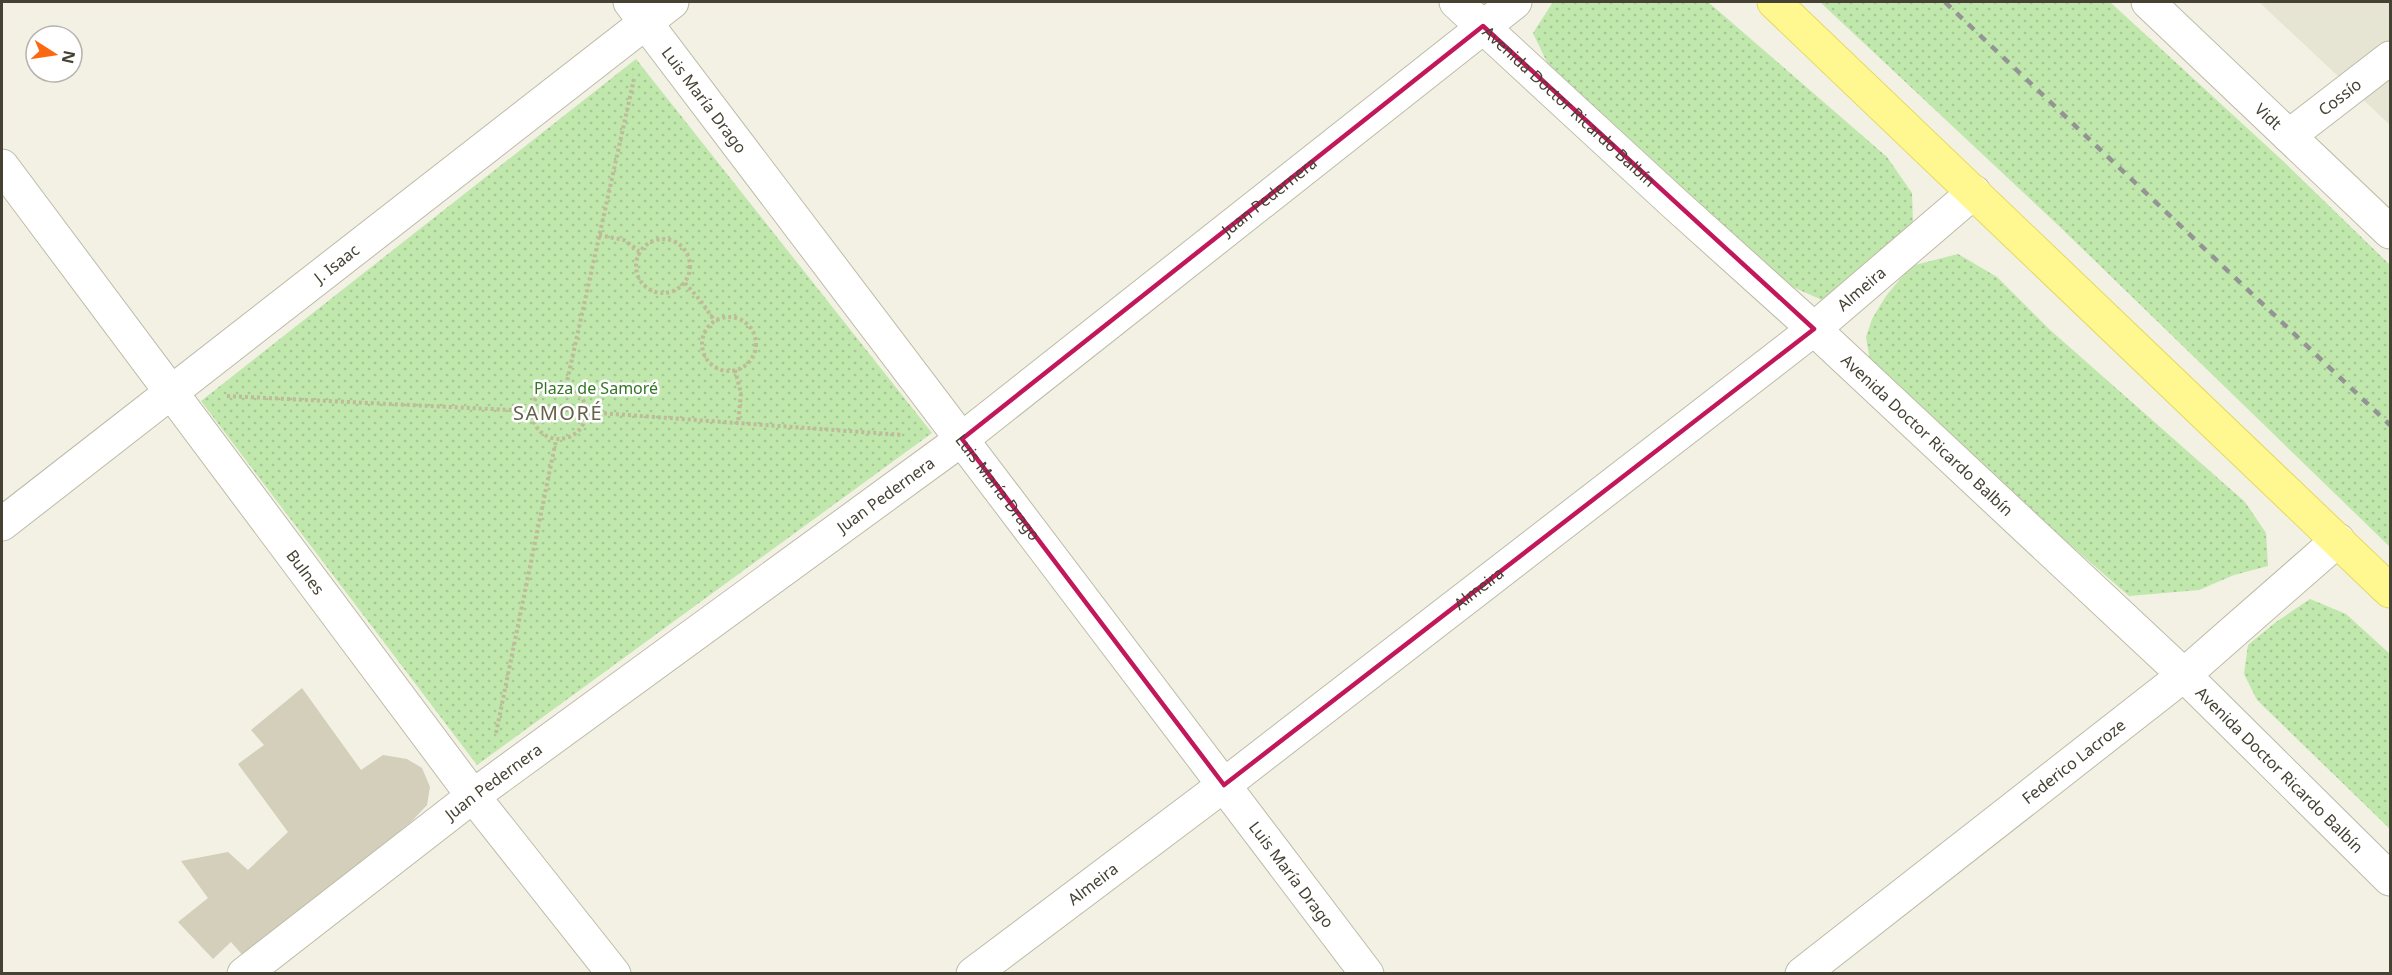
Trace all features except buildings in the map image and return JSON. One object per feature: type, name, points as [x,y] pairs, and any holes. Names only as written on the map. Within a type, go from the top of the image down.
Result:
[{"type":"main road","points":[[1774,2],[2391,591]]},
{"type":"street","name":"J. Isaac","points":[[2,524],[170,393],[638,12],[672,2]]},
{"type":"street","name":"Avenida Doctor Ricardo Balbín","points":[[1456,2],[1814,329],[2184,675],[2391,879]]},
{"type":"street","name":"Juan Pedernera","points":[[244,974],[479,792],[962,439],[1515,2]]},
{"type":"street","name":"Vidt","points":[[2148,2],[2391,232]]},
{"type":"street","name":"Luis María Drago","points":[[638,12],[1367,974]]},
{"type":"street","name":"Cossío","points":[[2289,136],[2391,58]]},
{"type":"street","name":"Bulnes","points":[[2,166],[170,393],[479,792],[614,974]]},
{"type":"street","name":"Almeira","points":[[973,974],[1224,785],[1814,329],[1974,192]]},
{"type":"street","name":"Federico Lacroze","points":[[1802,974],[2184,675],[2337,540]]},
{"type":"path","points":[[566,386],[599,235],[638,12]]},
{"type":"path","points":[[599,235],[624,240],[639,252]]},
{"type":"path","points":[[670,239],[678,243],[689,256],[690,266],[685,283],[669,292],[651,291],[638,278],[636,269],[639,252],[653,240],[670,239]]},
{"type":"path","points":[[685,283],[714,320]]},
{"type":"path","points":[[727,316],[744,321],[754,334],[755,352],[750,361],[735,370],[716,368],[704,355],[702,337],[705,329],[714,320],[727,316]]},
{"type":"path","points":[[735,370],[741,393],[738,423]]},
{"type":"path","points":[[549,386],[566,386],[580,395],[585,403],[585,422],[581,429],[565,439],[556,440],[539,432],[534,424],[532,411],[536,398],[542,391],[549,386]]},
{"type":"path","points":[[170,393],[532,411]]},
{"type":"path","points":[[586,412],[962,439]]},
{"type":"path","points":[[479,792],[556,440]]},
{"type":"highlighted area","points":[[1483,26],[1814,329],[1224,785],[962,439]]},
{"type":"shaded area","points":[[2259,2],[2390,2],[2390,125]]},
{"type":"green space","points":[[1553,2],[1708,2],[1887,157],[1912,193],[1913,225],[1846,286],[1822,300],[1793,287],[1554,77],[1533,33]]},
{"type":"green space","points":[[1820,2],[2110,2],[2283,161],[2390,265],[2390,547],[2058,225]]},
{"type":"green space","name":"Plaza de Samoré","points":[[636,59],[932,433],[477,765],[201,401]]},
{"type":"green space","points":[[1958,254],[1997,277],[2049,329],[2245,502],[2266,533],[2268,566],[2234,575],[2199,590],[2129,596],[1872,373],[1866,337],[1872,319],[1886,296],[1911,266]]},
{"type":"green space","points":[[2310,599],[2346,614],[2390,654],[2390,829],[2257,700],[2244,674],[2248,645]]},
{"type":"railway","points":[[1945,2],[2390,425]]},
{"type":"district","name":"SAMORÉ","points":[[558,412]]}]
